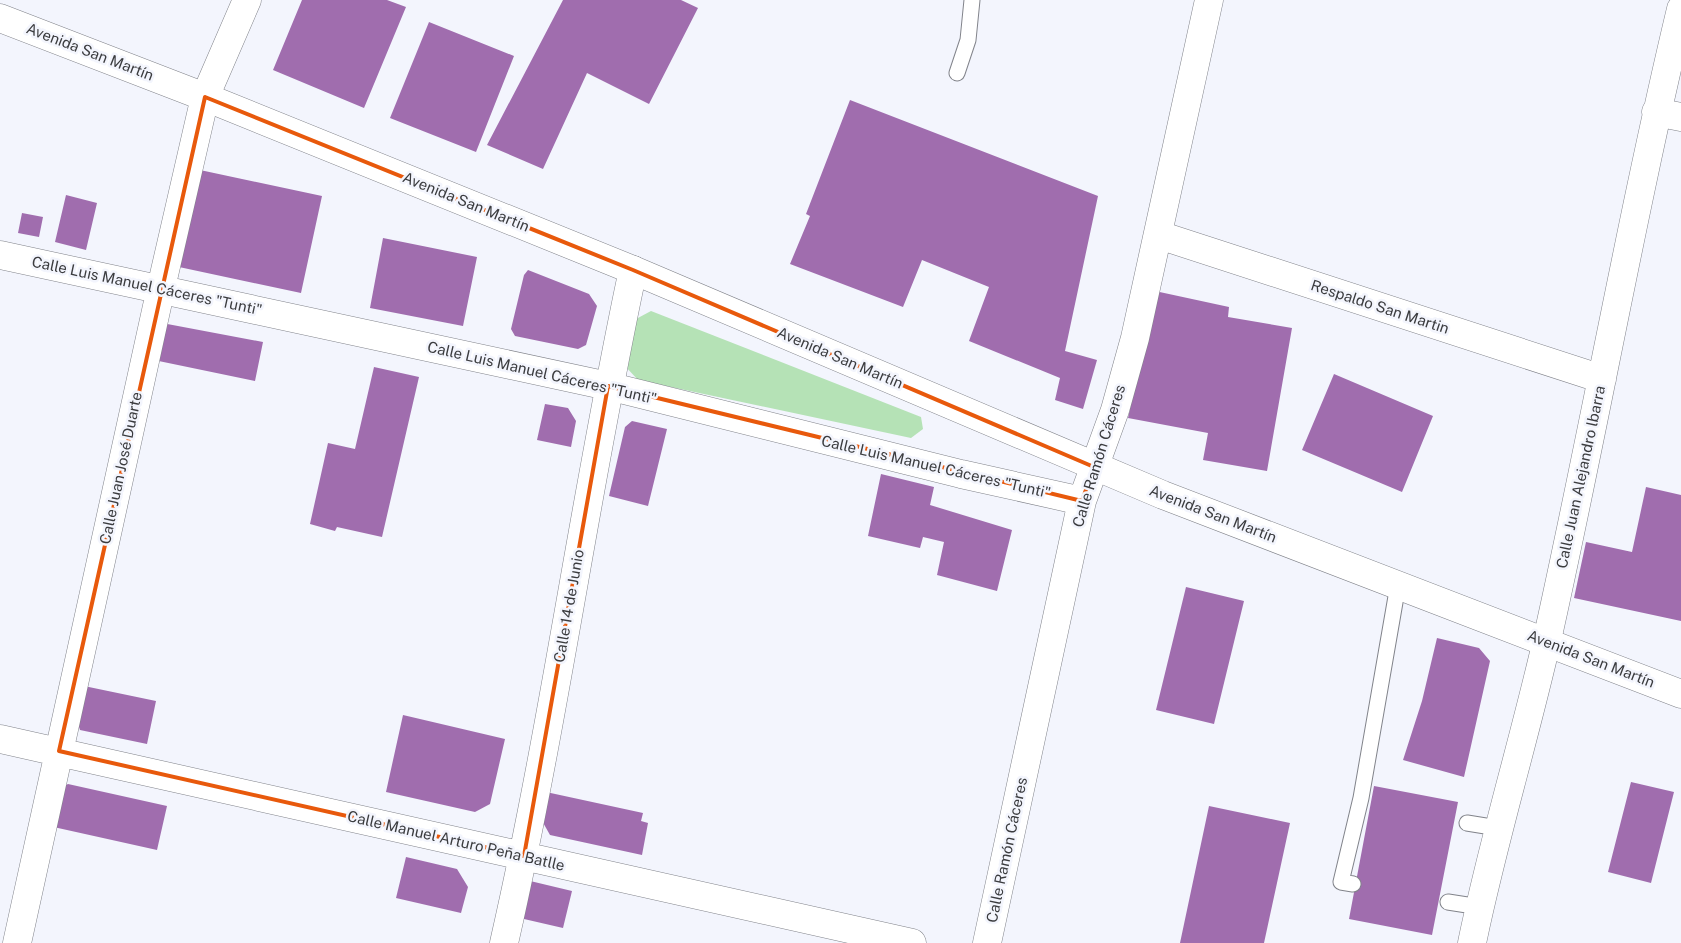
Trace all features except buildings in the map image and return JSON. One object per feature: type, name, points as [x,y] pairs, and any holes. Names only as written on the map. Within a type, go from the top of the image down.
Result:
[{"type":"street","name":"Calle Juan José Duarte","points":[[17,943],[160,288],[205,97],[247,0]]},
{"type":"street","name":"Calle Ramón Cáceres","points":[[986,943],[1082,501],[1115,410],[1135,338],[1209,0]]},
{"type":"street","name":"Calle Juan Alejandro lbarra","points":[[1472,943],[1498,828],[1546,642],[1602,379],[1669,115],[1681,10]]},
{"type":"street","name":"Avenida San Martín","points":[[0,18],[205,97],[633,270],[1094,467],[1681,694]]},
{"type":"street","name":"Respaldo San Martin","points":[[1159,235],[1602,379]]},
{"type":"street","name":"Calle Luis Manuel Cáceres \"Tunti\"","points":[[0,255],[608,386],[961,474],[1082,501]]},
{"type":"street","name":"Calle 14 de Junio","points":[[504,943],[524,856],[608,386],[633,270]]},
{"type":"street","name":"Calle Manuel Arturo Peña Batlle","points":[[0,739],[912,943]]},
{"type":"lane","points":[[957,73],[968,40],[972,0]]},
{"type":"lane","points":[[1354,884],[1342,882],[1363,798],[1398,585]]},
{"type":"lane","points":[[1467,822],[1498,828]]},
{"type":"lane","points":[[1448,902],[1480,907]]},
{"type":"highlighted area","points":[[205,97],[633,270],[1094,467],[1082,501],[608,386],[524,856],[59,751]]},
{"type":"green space","points":[[651,311],[921,417],[923,429],[911,438],[638,380],[625,366],[636,319]]}]
